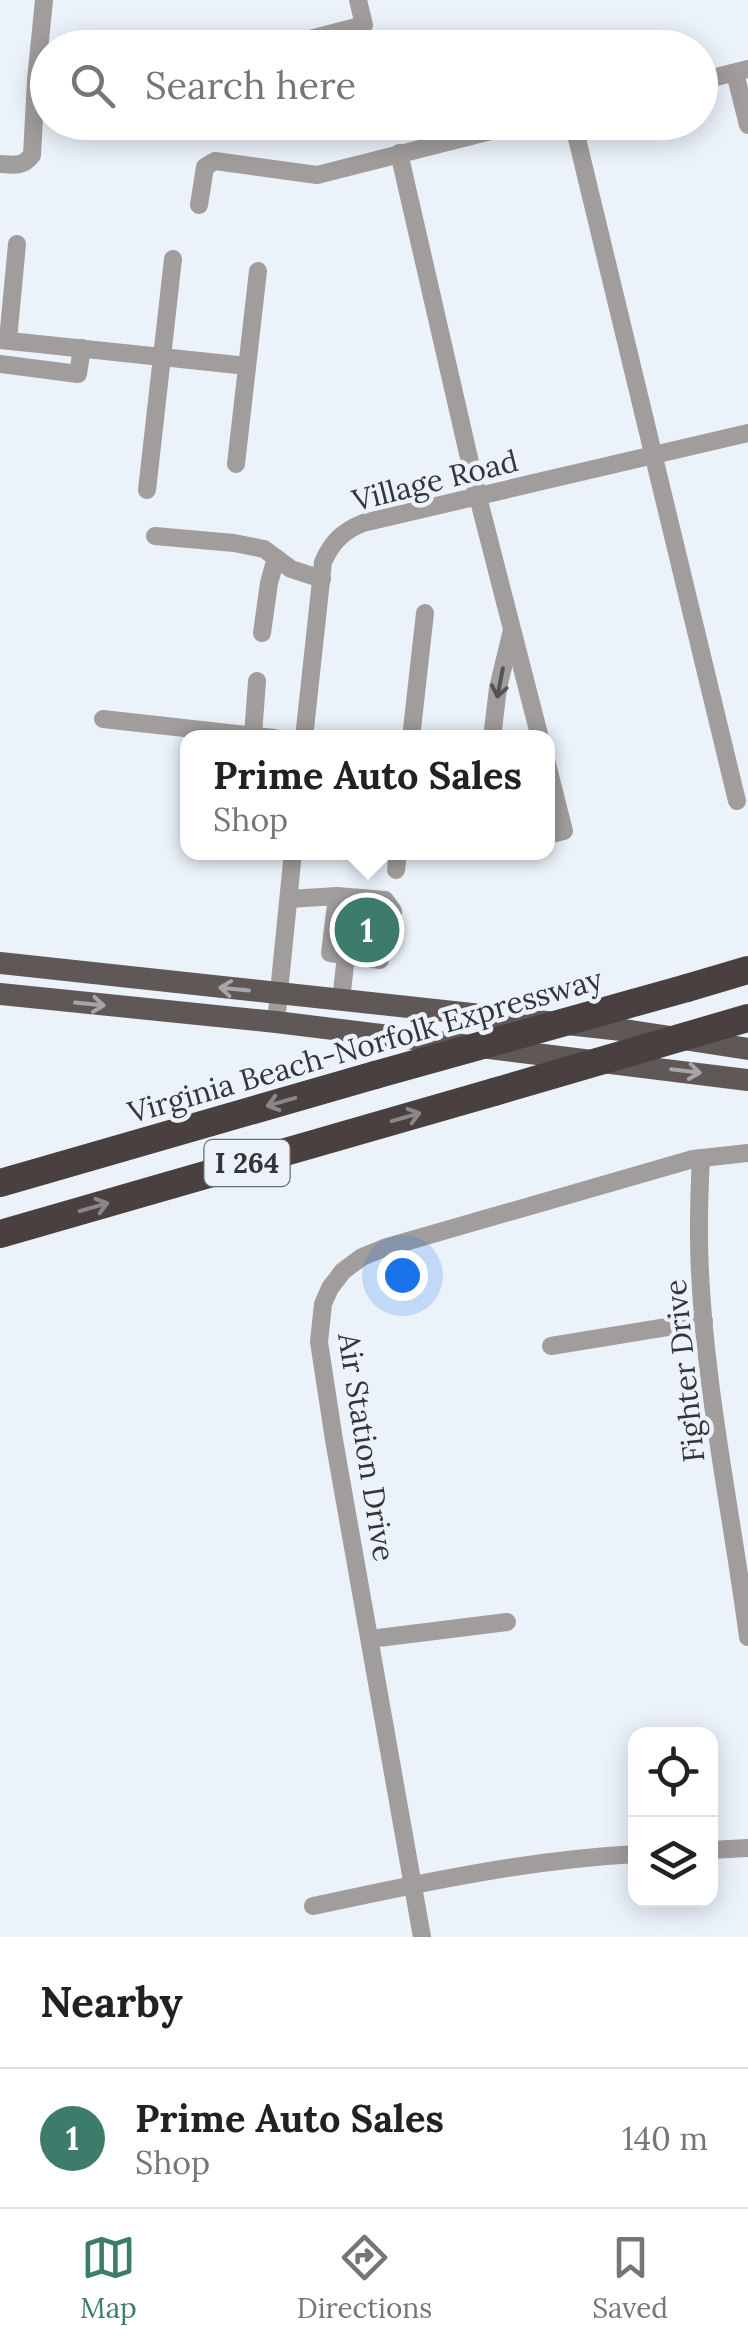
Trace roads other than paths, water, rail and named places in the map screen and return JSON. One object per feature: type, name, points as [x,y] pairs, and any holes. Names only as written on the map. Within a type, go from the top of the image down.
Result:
[{"type":"highway","name":"Virginia Beach-Norfolk Expressway","points":[[0,1183],[748,970]]},
{"type":"highway","name":"I 264","points":[[0,1234],[748,1018]]},
{"type":"main road","points":[[0,963],[631,1031],[748,1049]]},
{"type":"main road","points":[[0,994],[276,1022],[748,1080]]},
{"type":"street","points":[[42,30],[44,0]]},
{"type":"street","points":[[345,30],[364,25],[358,0]]},
{"type":"street","points":[[742,71],[748,125]]},
{"type":"street","points":[[0,164],[26,163],[32,155],[33,140]]},
{"type":"street","points":[[199,206],[205,167],[215,161],[317,174],[453,140]]},
{"type":"street","points":[[577,140],[738,801]]},
{"type":"street","points":[[399,153],[478,497],[538,730]]},
{"type":"street","points":[[17,244],[4,340],[247,366]]},
{"type":"street","points":[[147,490],[173,259]]},
{"type":"street","points":[[236,464],[258,271]]},
{"type":"street","points":[[0,364],[78,374],[82,348]]},
{"type":"street","name":"Village Road","points":[[305,730],[324,562],[329,548],[349,528],[748,433]]},
{"type":"street","points":[[155,536],[264,549],[291,569],[322,579]]},
{"type":"street","points":[[262,634],[276,558]]},
{"type":"street","points":[[412,730],[425,613]]},
{"type":"street","points":[[493,730],[512,629]]},
{"type":"street","points":[[253,730],[257,681]]},
{"type":"street","points":[[103,719],[206,730]]},
{"type":"street","points":[[276,1022],[293,860]]},
{"type":"street","points":[[289,899],[337,896],[385,900],[394,911],[392,919]]},
{"type":"street","points":[[337,896],[330,953],[380,960]]},
{"type":"street","points":[[341,1001],[346,955]]},
{"type":"street","name":"Air Station Drive","points":[[422,1937],[320,1342],[320,1320],[330,1288],[343,1271],[384,1248],[702,1158],[748,1152]]},
{"type":"street","name":"Fighter Drive","points":[[702,1158],[698,1215],[704,1321],[714,1416],[748,1637]]},
{"type":"street","points":[[551,1346],[704,1321]]},
{"type":"street","points":[[370,1639],[506,1622]]},
{"type":"street","points":[[718,1850],[748,1848]]},
{"type":"street","points":[[314,1906],[520,1865],[628,1855]]},
{"type":"place","name":"Prime Auto Sales","points":[[367,930]]}]
